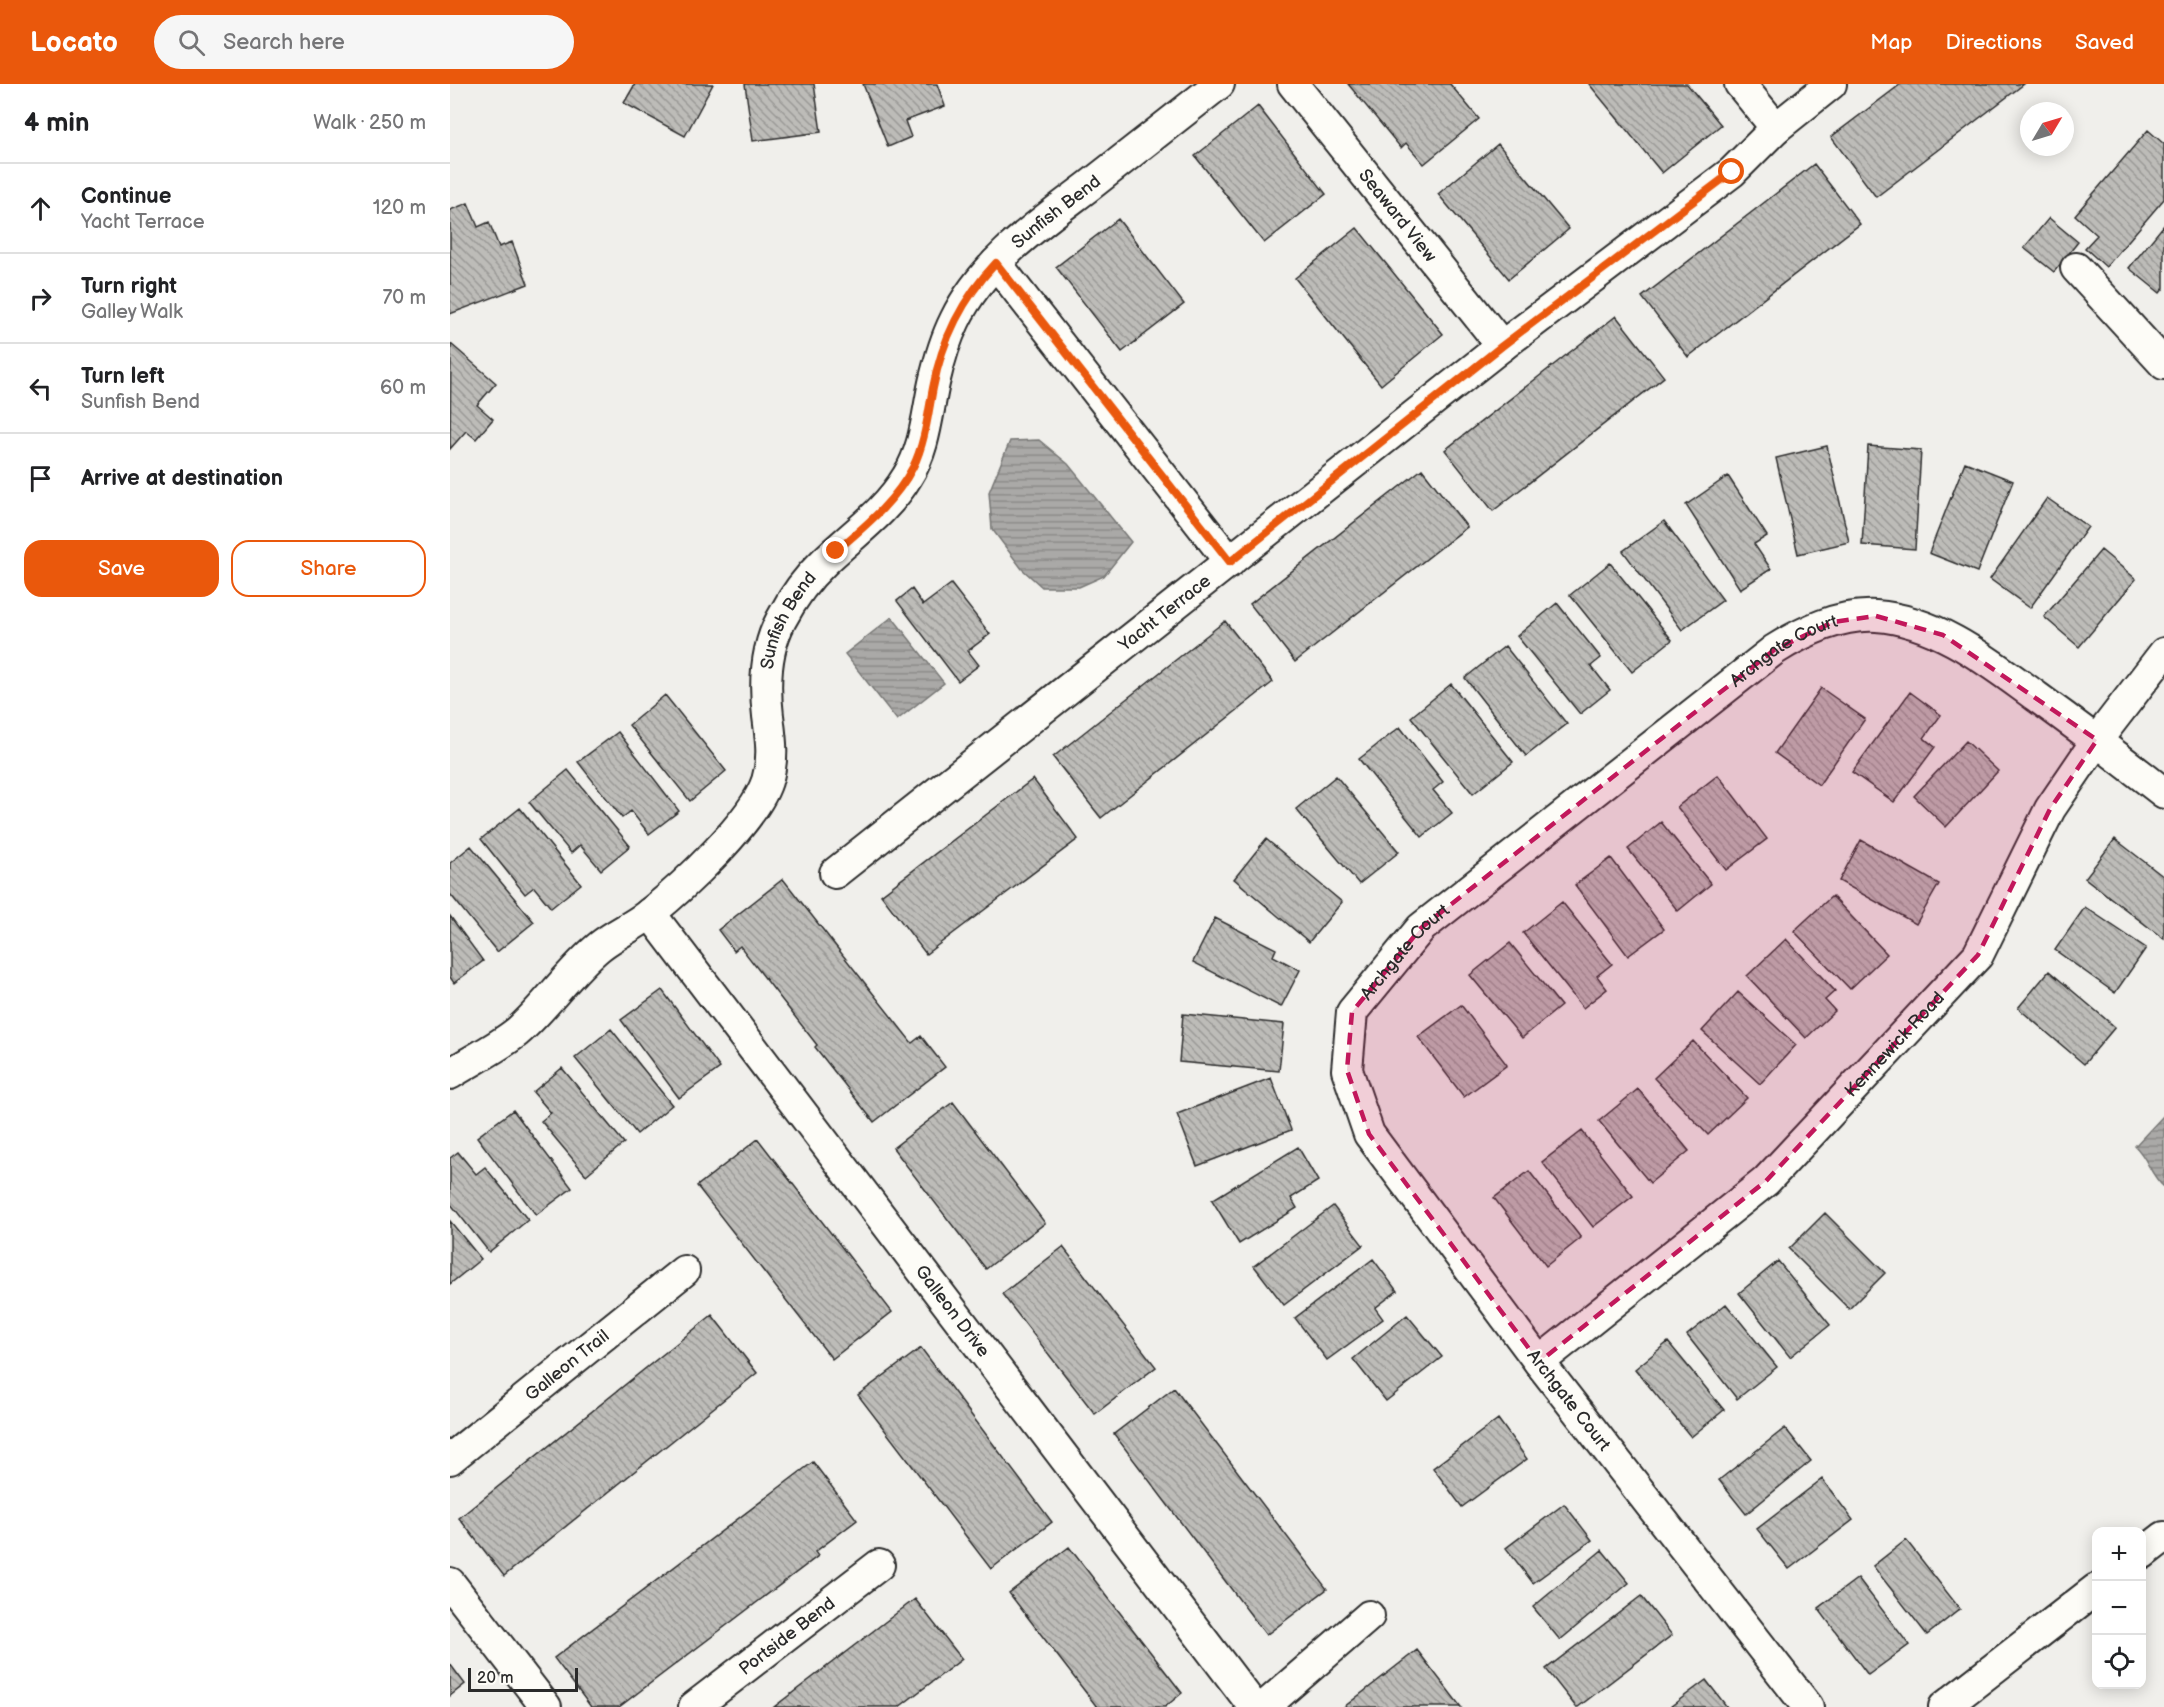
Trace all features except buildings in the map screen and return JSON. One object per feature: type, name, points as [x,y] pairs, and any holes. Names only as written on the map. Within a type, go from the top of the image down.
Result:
[{"type":"street","name":"Sunfish Bend","points":[[450,1074],[517,1032],[599,947],[650,913],[701,867],[741,824],[759,800],[771,765],[772,747],[765,678],[770,646],[775,632],[795,596],[820,566],[881,511],[910,472],[923,442],[940,356],[964,303],[996,263],[1027,234],[1219,84]]},
{"type":"street","name":"Seaward View","points":[[1293,84],[1502,346]]},
{"type":"street","points":[[1740,84],[1776,128]]},
{"type":"street","name":"Yacht Terrace","points":[[835,873],[1502,346],[1732,172],[1776,128],[1832,84]]},
{"type":"street","points":[[996,263],[1230,562]]},
{"type":"street","points":[[2076,268],[2164,364]]},
{"type":"street","name":"Archgate Court","points":[[1808,1707],[1539,1362],[1369,1134],[1347,1070],[1352,1012],[1421,928],[1774,650],[1811,630],[1846,618],[1876,616],[1891,618],[1943,634],[2097,740],[2164,793]]},
{"type":"street","name":"Kennewick Road","points":[[1539,1362],[1766,1181],[1978,955],[2050,809],[2097,740],[2164,653]]},
{"type":"street","name":"Galleon Drive","points":[[650,913],[1254,1707]]},
{"type":"street","name":"Galleon Trail","points":[[450,1459],[684,1271]]},
{"type":"street","points":[[2146,1551],[2164,1537]]},
{"type":"street","name":"Portside Bend","points":[[694,1707],[879,1564]]},
{"type":"street","points":[[450,1583],[546,1707]]},
{"type":"street","points":[[1944,1707],[2092,1593]]},
{"type":"street","points":[[1264,1707],[1369,1616]]},
{"type":"highlighted area","points":[[1876,616],[1943,635],[2097,740],[2050,809],[1978,955],[1766,1181],[1539,1362],[1369,1134],[1347,1070],[1352,1012],[1421,928],[1774,650],[1833,622]]},
{"type":"shaded area","points":[[1039,440],[1068,464],[1131,542],[1104,576],[1079,587],[1042,587],[1022,569],[992,529],[989,492],[1010,441]]},
{"type":"shaded area","points":[[892,617],[944,683],[897,720],[845,654]]},
{"type":"shaded area","points":[[2164,1117],[2164,1187],[2135,1146]]},
{"type":"route","points":[[836,551],[881,511],[899,490],[914,466],[923,442],[933,385],[948,335],[964,303],[996,263],[1230,562],[1502,346],[1732,172]]}]
